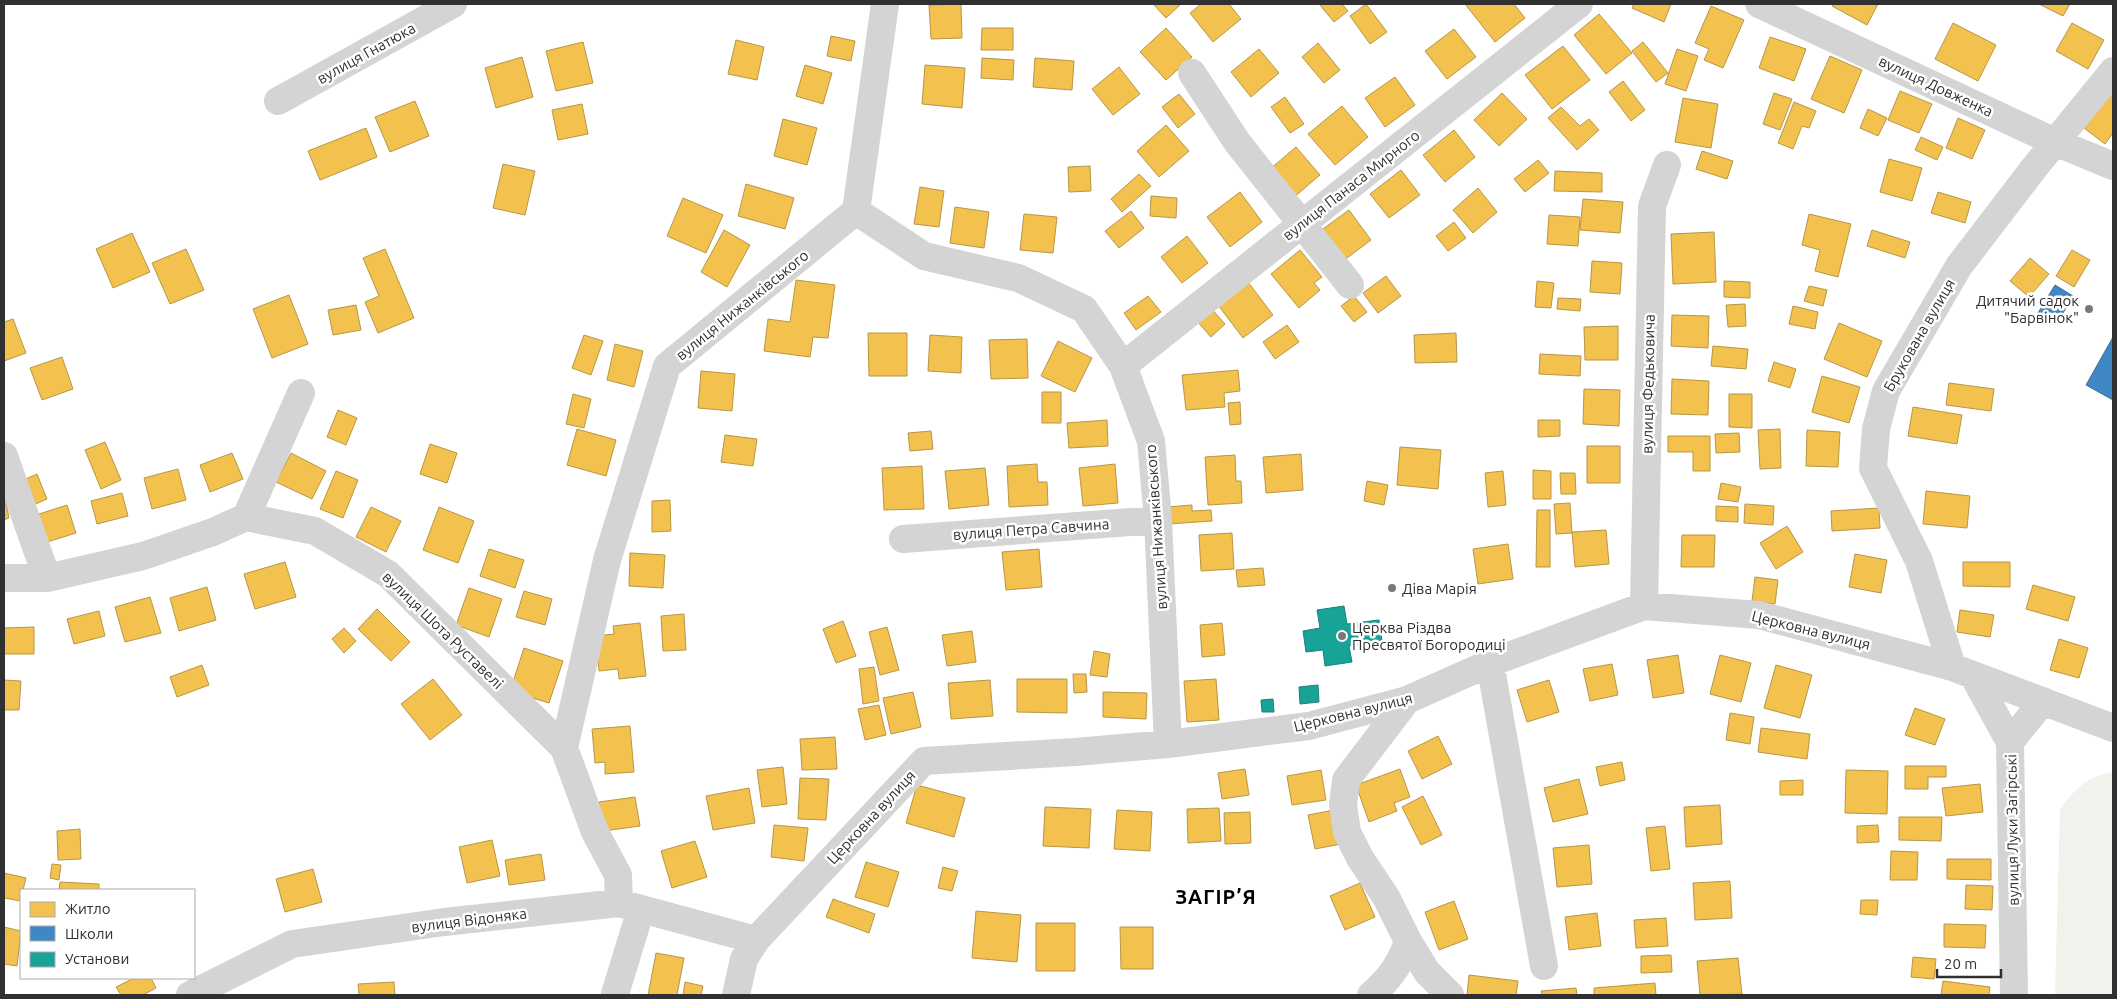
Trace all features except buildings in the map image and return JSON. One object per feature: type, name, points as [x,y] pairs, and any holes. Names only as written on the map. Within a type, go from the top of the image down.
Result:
[{"type":"street","name":"вулиця Гнатюка","points":[[278,101],[453,4]]},
{"type":"street","points":[[856,211],[885,4]]},
{"type":"street","name":"вулиця Панаса Мирного","points":[[1123,366],[1579,4]]},
{"type":"street","name":"вулиця Довженка","points":[[1759,4],[2055,142],[2113,166]]},
{"type":"street","name":"Брукована вулиця","points":[[1962,671],[1919,561],[1873,468],[1876,429],[1886,391],[1959,266],[2055,142],[2113,71]]},
{"type":"street","points":[[1192,73],[1237,142],[1350,285]]},
{"type":"street","name":"вулиця Федьковича","points":[[1644,606],[1652,206],[1667,165]]},
{"type":"street","name":"вулиця Нижанківського","points":[[564,748],[608,560],[668,366],[856,211],[924,256],[1018,278],[1084,309],[1123,366],[1151,441],[1158,520],[1168,744]]},
{"type":"street","points":[[4,578],[47,578],[144,556],[214,532],[246,517],[301,393]]},
{"type":"street","points":[[4,456],[47,578]]},
{"type":"street","name":"вулиця Шота Руставелі","points":[[246,517],[315,531],[388,574],[564,748],[595,832],[618,875],[630,906],[615,994]]},
{"type":"street","name":"вулиця Петра Савчина","points":[[903,539],[1158,520]]},
{"type":"street","name":"Церковна вулиця","points":[[736,995],[744,959],[756,940],[924,761],[1075,752],[1168,744],[1309,726],[1407,700],[1490,663],[1644,606],[1759,615],[1962,671],[2113,728]]},
{"type":"street","points":[[1490,663],[1544,966]]},
{"type":"street","name":"вулиця Луки Загірські","points":[[1962,671],[2010,742],[2014,995]]},
{"type":"street","points":[[1407,700],[1346,780],[1343,805],[1347,832],[1360,858],[1386,897],[1408,941],[1427,972],[1450,995]]},
{"type":"street","points":[[2010,742],[2043,701]]},
{"type":"street","name":"вулиця Відоняка","points":[[190,995],[292,944],[444,922],[630,906],[756,940]]},
{"type":"street","points":[[1371,995],[1385,984],[1402,959],[1408,941]]},
{"type":"shaded area","points":[[2113,772],[2113,995],[2055,995],[2060,809],[2082,784],[2096,776]]},
{"type":"place","name":"Дитячий садок \"Барвінок\"","points":[[2089,309]]},
{"type":"place","name":"Діва Марія","points":[[1392,588]]},
{"type":"place","name":"Церква Різдва Пресвятої Богородиці","points":[[1342,636]]},
{"type":"district","name":"ЗАГІР’Я","points":[[1216,896]]}]
